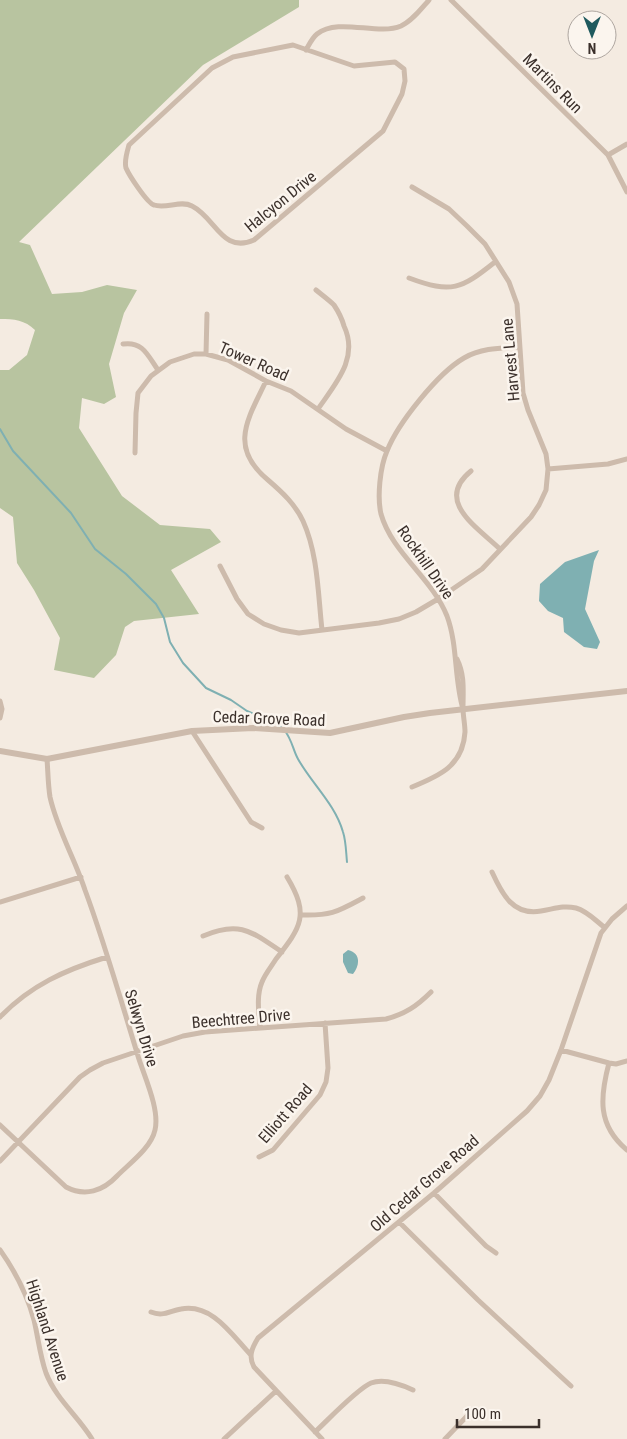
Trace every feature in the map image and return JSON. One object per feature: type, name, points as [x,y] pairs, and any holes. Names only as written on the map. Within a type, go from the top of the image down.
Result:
[{"type":"street","points":[[306,50],[316,35],[324,30],[357,28],[389,30],[402,26],[414,17],[429,0]]},
{"type":"street","name":"Martins Run","points":[[451,0],[608,156],[627,192]]},
{"type":"street","name":"Halcyon Drive","points":[[293,45],[300,46],[306,50],[354,66],[392,62],[400,64],[405,73],[402,94],[383,130],[254,240],[248,242],[238,244],[225,238],[202,213],[191,205],[158,206],[149,202],[126,168],[125,160],[129,145],[212,68],[228,58],[293,45]]},
{"type":"street","points":[[608,156],[627,144]]},
{"type":"street","name":"Harvest Lane","points":[[220,566],[237,599],[248,614],[264,624],[281,630],[299,633],[399,619],[416,612],[438,599],[482,569],[531,517],[539,505],[546,490],[548,469],[546,454],[528,410],[524,393],[519,347],[520,326],[517,304],[509,282],[484,244],[468,226],[449,209],[412,187]]},
{"type":"street","points":[[409,278],[432,286],[456,286],[472,280],[496,262]]},
{"type":"street","points":[[316,290],[334,305],[348,332],[350,346],[348,360],[341,376],[318,409]]},
{"type":"street","points":[[206,354],[207,314]]},
{"type":"street","points":[[123,344],[132,343],[138,345],[158,370]]},
{"type":"street","name":"Rockhill Drive","points":[[412,787],[442,774],[458,757],[464,742],[465,732],[464,693],[461,668],[455,657],[452,632],[446,615],[438,599],[420,573],[399,548],[387,529],[381,513],[379,495],[386,451],[409,414],[436,382],[464,357],[486,350],[519,347]]},
{"type":"street","name":"Tower Road","points":[[135,453],[138,393],[158,370],[170,362],[194,354],[206,354],[228,360],[266,381],[291,391],[363,439],[386,451]]},
{"type":"street","points":[[266,381],[248,419],[244,434],[245,447],[256,468],[284,494],[295,507],[302,520],[314,556],[322,630]]},
{"type":"street","points":[[548,469],[608,464],[627,459]]},
{"type":"street","points":[[471,471],[462,478],[457,486],[456,499],[460,509],[467,518],[500,549]]},
{"type":"street","name":"Cedar Grove Road","points":[[0,751],[47,760],[192,731],[252,728],[330,733],[404,717],[627,691]]},
{"type":"street","points":[[0,701],[2,709],[0,718]]},
{"type":"street","points":[[192,731],[251,822],[262,828]]},
{"type":"street","name":"Selwyn Drive","points":[[0,1125],[52,1175],[72,1190],[86,1192],[94,1192],[110,1184],[147,1146],[155,1130],[156,1115],[107,957],[81,877],[52,804],[47,760]]},
{"type":"street","points":[[492,872],[502,894],[521,909],[534,912],[557,907],[575,908],[588,914],[604,927]]},
{"type":"street","points":[[0,902],[81,877]]},
{"type":"street","points":[[260,1028],[259,988],[267,971],[296,931],[301,915],[298,897],[287,877]]},
{"type":"street","points":[[301,915],[331,914],[363,898]]},
{"type":"street","name":"Old Cedar Grove Road","points":[[250,1354],[258,1338],[400,1222],[532,1106],[544,1090],[561,1050],[598,939],[604,927],[627,906]]},
{"type":"street","points":[[204,936],[219,930],[244,930],[254,934],[282,952]]},
{"type":"street","points":[[0,1017],[34,988],[51,978],[107,957]]},
{"type":"street","name":"Beechtree Drive","points":[[0,1161],[80,1077],[103,1063],[194,1034],[386,1019],[399,1016],[410,1010],[431,992]]},
{"type":"street","name":"Elliott Road","points":[[259,1157],[273,1150],[320,1095],[326,1082],[328,1068],[324,1023]]},
{"type":"street","points":[[561,1050],[609,1063],[616,1064],[627,1061]]},
{"type":"street","points":[[609,1063],[602,1091],[603,1108],[611,1132],[627,1150]]},
{"type":"street","points":[[434,1193],[486,1246],[496,1253]]},
{"type":"street","points":[[400,1222],[478,1300],[571,1386]]},
{"type":"street","name":"Highland Avenue","points":[[0,1250],[14,1270],[25,1295],[34,1320],[43,1362],[50,1383],[92,1439]]},
{"type":"street","points":[[151,1312],[165,1315],[188,1308],[204,1310],[212,1314],[250,1354],[254,1367],[322,1439]]},
{"type":"street","points":[[315,1432],[357,1393],[372,1383],[391,1382],[401,1384],[412,1390]]},
{"type":"street","points":[[224,1439],[276,1391]]},
{"type":"street","points":[[445,1439],[468,1415]]},
{"type":"green space","points":[[0,0],[299,0],[299,7],[203,65],[19,242],[30,245],[52,294],[82,292],[107,285],[137,290],[124,313],[109,364],[116,397],[104,404],[82,398],[79,428],[122,496],[160,525],[210,529],[221,542],[171,570],[199,614],[134,621],[125,627],[116,655],[94,678],[54,670],[60,638],[17,563],[13,517],[0,508],[0,370],[9,370],[27,355],[35,330],[19,321],[0,319]]},
{"type":"water","points":[[599,550],[594,561],[585,609],[600,642],[597,649],[584,647],[564,632],[563,618],[548,611],[539,601],[540,584],[565,562]]},
{"type":"water","points":[[348,950],[355,954],[358,960],[353,974],[348,973],[343,962],[343,954]]},
{"type":"waterway","points":[[0,429],[13,451],[71,513],[95,549],[126,574],[156,604],[164,618],[170,642],[183,663],[206,688],[282,728]]},
{"type":"waterway","points":[[285,731],[298,759],[335,812],[345,839],[347,862]]}]
